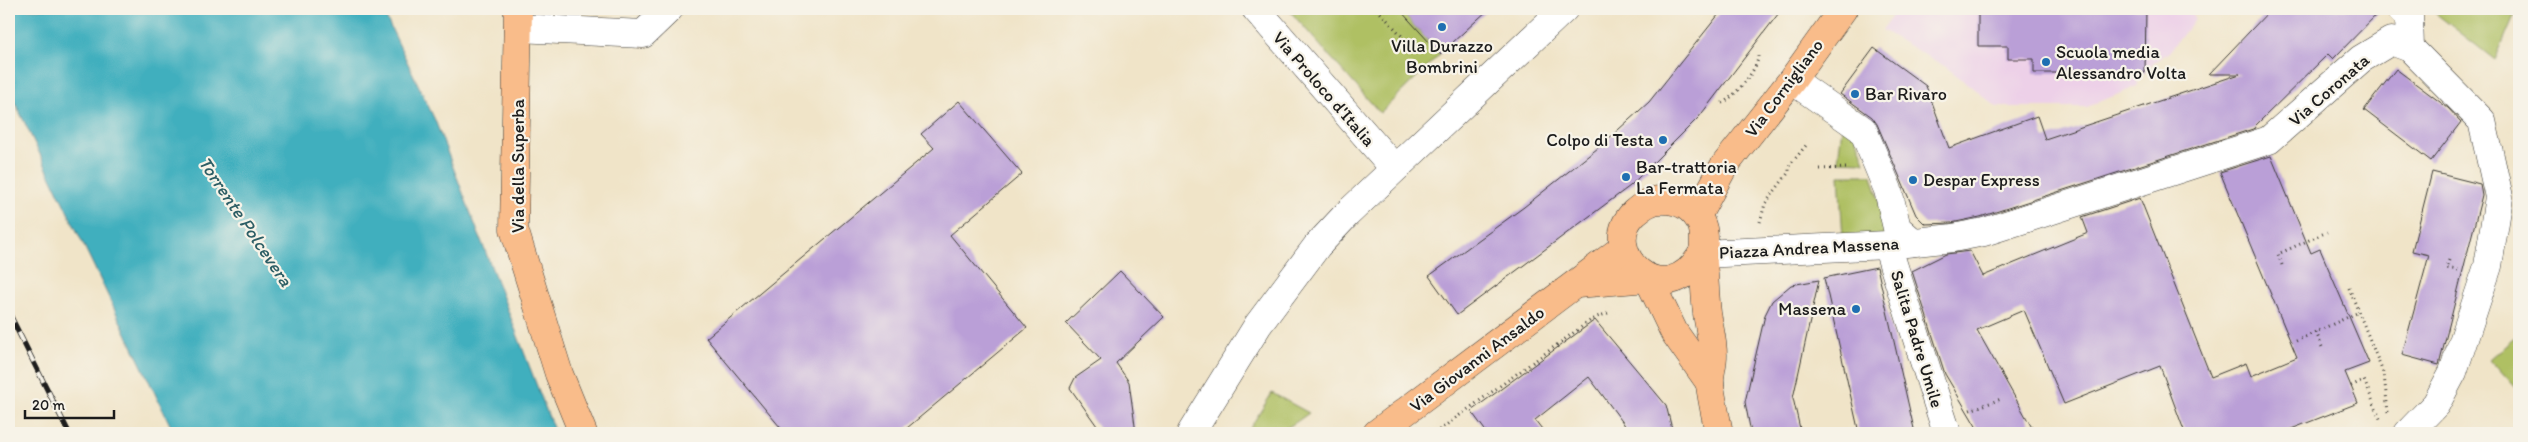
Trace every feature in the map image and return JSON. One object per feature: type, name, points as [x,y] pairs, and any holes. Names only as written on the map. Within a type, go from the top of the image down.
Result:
[{"type":"main road","name":"Via Cornigliano","points":[[1686,209],[1724,166],[1792,80],[1843,9]]},
{"type":"main road","name":"Via della Superba","points":[[518,18],[514,229],[559,374],[583,433]]},
{"type":"main road","points":[[1686,209],[1659,200],[1643,205],[1631,216],[1624,231],[1623,248],[1632,266],[1648,278],[1674,332],[1710,383],[1719,433]]},
{"type":"main road","name":"Piazza Andrea Massena","points":[[1686,209],[1704,234],[1702,254],[1713,355],[1710,383]]},
{"type":"main road","name":"Via Giovanni Ansaldo","points":[[1377,433],[1578,284],[1623,248]]},
{"type":"main road","name":"Piazza Andrea Massena","points":[[1648,278],[1665,281],[1681,278],[1694,268],[1702,254]]},
{"type":"main road","points":[[1578,284],[1648,278]]},
{"type":"street","points":[[518,18],[643,34],[669,9]]},
{"type":"street","name":"Via Proloco d'Italia","points":[[1256,9],[1394,168]]},
{"type":"street","points":[[1191,433],[1258,325],[1317,246],[1346,214],[1564,9]]},
{"type":"street","points":[[2395,429],[2436,404],[2453,372],[2488,266],[2499,197],[2482,121],[2410,48],[2409,18],[2401,9]]},
{"type":"street","name":"Via Coronata","points":[[1900,243],[1953,238],[1984,232],[2270,140],[2361,59],[2391,41],[2410,48]]},
{"type":"street","name":"Piazza Andrea Massena","points":[[1702,254],[1900,243],[1888,190],[1863,130],[1792,80]]},
{"type":"street","name":"Salita Padre Umile","points":[[1900,243],[1947,433]]},
{"type":"path","points":[[1377,9],[1412,47]]},
{"type":"path","points":[[1722,103],[1744,84],[1759,61],[1758,56]]},
{"type":"path","points":[[1753,252],[1765,204],[1808,143]]},
{"type":"path","points":[[2282,265],[2278,254],[2327,232]]},
{"type":"path","points":[[2349,288],[2384,375],[2388,413],[2380,418]]},
{"type":"path","points":[[1435,433],[1594,318],[1613,312]]},
{"type":"path","points":[[2296,341],[2359,312]]},
{"type":"path","points":[[2316,332],[2322,347]]},
{"type":"path","points":[[2351,386],[2364,380],[2380,418],[2395,429]]},
{"type":"shaded area","name":"Scuola media Alessandro Volta","points":[[1897,9],[2185,9],[2196,18],[2169,52],[2137,75],[2138,86],[2087,107],[1997,107],[1946,67],[1882,30]]},
{"type":"green space","points":[[1288,9],[1399,9],[1440,54],[1380,113]]},
{"type":"green space","points":[[2430,9],[2517,9],[2495,60]]},
{"type":"green space","points":[[1842,127],[1856,136],[1865,162],[1838,161]]},
{"type":"green space","points":[[1839,175],[1872,175],[1889,236],[1843,238]]},
{"type":"green space","points":[[2519,334],[2519,387],[2517,389],[2490,359]]},
{"type":"green space","points":[[1272,393],[1309,413],[1289,427],[1274,433],[1258,432],[1250,428]]},
{"type":"water","name":"Torrente Polcevera","points":[[9,9],[382,9],[435,120],[555,433],[174,433],[9,90]]},
{"type":"building","name":"Villa Durazzo Bombrini","points":[[1399,9],[1489,9],[1440,54]]},
{"type":"building","points":[[1723,9],[1782,9],[1699,117],[1630,186],[1457,315],[1429,276],[1524,207],[1598,148],[1649,102]]},
{"type":"building","points":[[1978,9],[2146,9],[2145,73],[2034,73],[2034,59],[2008,59],[2008,46],[1978,46]]},
{"type":"building","points":[[2271,9],[2382,9],[2333,59],[2328,54],[2255,126],[2256,128],[1980,217],[1951,223],[1925,224],[1916,215],[1877,124],[1872,117],[1840,94],[1874,48],[1926,86],[1949,148],[2037,116],[2045,139],[2240,74],[2209,74]]},
{"type":"building","points":[[2396,69],[2448,108],[2461,122],[2431,161],[2364,110]]},
{"type":"building","points":[[959,101],[1022,174],[950,235],[1027,328],[901,433],[785,433],[706,338],[934,148],[921,134]]},
{"type":"building","points":[[2271,156],[2311,253],[2320,249],[2369,363],[2345,372],[2358,403],[2281,433],[2185,433],[2160,366],[2064,404],[2024,310],[1977,330],[2035,433],[1980,433],[1945,374],[1912,271],[1946,254],[1970,251],[1983,276],[2088,233],[2082,217],[2140,198],[2211,377],[2246,363],[2251,376],[2297,357],[2220,172]]},
{"type":"building","points":[[2432,172],[2480,184],[2482,195],[2439,365],[2402,355],[2429,255],[2412,251]]},
{"type":"building","points":[[1877,267],[1915,433],[1859,433],[1824,278]]},
{"type":"building","points":[[1120,271],[1164,317],[1116,363],[1129,382],[1136,433],[1102,433],[1070,388],[1075,378],[1101,360],[1066,323]]},
{"type":"building","points":[[1819,280],[1793,398],[1801,433],[1751,433],[1745,402],[1765,315],[1772,301],[1791,285]]},
{"type":"building","points":[[1595,320],[1666,405],[1673,433],[1627,433],[1624,424],[1589,377],[1535,420],[1545,433],[1487,433],[1471,411]]},
{"type":"railway","points":[[9,313],[69,433]]},
{"type":"place","name":"Villa Durazzo Bombrini","points":[[1442,27]]},
{"type":"place","name":"Scuola media Alessandro Volta","points":[[2046,62]]},
{"type":"place","name":"Bar Rivaro","points":[[1855,94]]},
{"type":"place","name":"Colpo di Testa","points":[[1663,140]]},
{"type":"place","name":"Bar-trattoria La Fermata","points":[[1626,177]]},
{"type":"place","name":"Despar Express","points":[[1913,180]]},
{"type":"place","name":"Massena","points":[[1856,309]]}]
